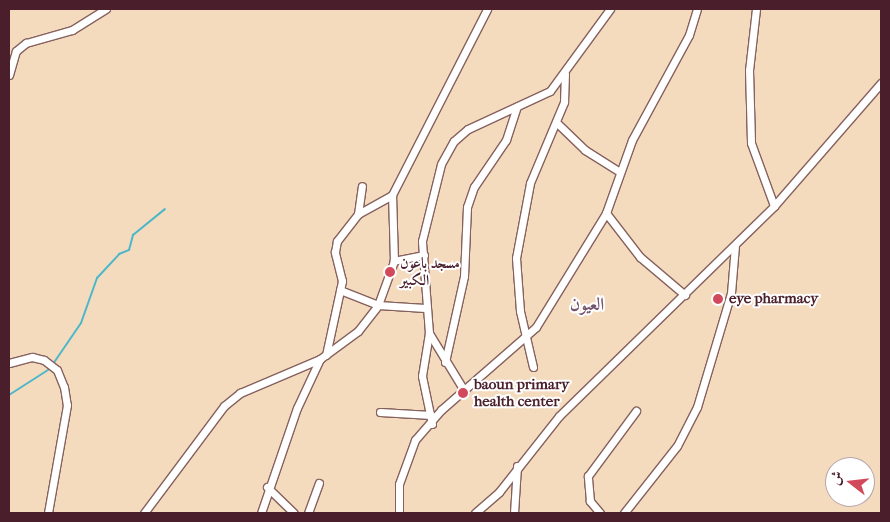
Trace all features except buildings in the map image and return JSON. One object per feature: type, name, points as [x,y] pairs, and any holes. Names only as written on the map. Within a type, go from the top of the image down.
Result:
[{"type":"street","points":[[9,75],[16,51],[26,43],[72,30],[106,9]]},
{"type":"street","points":[[144,513],[224,406],[240,393],[323,357],[358,331],[378,304],[394,261],[392,196],[487,9]]},
{"type":"street","points":[[432,424],[422,376],[429,333],[425,308],[424,256],[426,218],[446,153],[468,129],[542,97],[565,74],[610,9]]},
{"type":"street","points":[[399,513],[399,484],[406,458],[432,424],[465,392],[525,340],[606,214],[620,172],[656,91],[689,35],[697,9]]},
{"type":"street","points":[[756,9],[749,70],[750,143],[774,206]]},
{"type":"street","points":[[534,367],[525,340],[515,268],[530,183],[557,123],[566,95],[565,74]]},
{"type":"street","points":[[475,513],[498,492],[559,416],[774,206],[881,83]]},
{"type":"street","points":[[445,362],[464,276],[470,198],[506,140],[517,107]]},
{"type":"street","points":[[557,123],[590,154],[620,172]]},
{"type":"street","points":[[358,214],[362,186]]},
{"type":"street","points":[[261,513],[267,487],[323,357],[340,290],[342,274],[335,249],[342,231],[358,214],[392,196]]},
{"type":"street","points":[[606,214],[640,257],[685,295]]},
{"type":"street","points":[[624,513],[677,446],[697,407],[731,294],[735,245]]},
{"type":"street","points":[[394,261],[424,256]]},
{"type":"street","points":[[340,290],[378,304],[425,308]]},
{"type":"street","points":[[429,333],[465,392]]},
{"type":"street","points":[[9,363],[32,357],[44,360],[57,370],[64,387],[67,405],[48,513]]},
{"type":"street","points":[[600,513],[590,501],[588,476],[636,411]]},
{"type":"street","points":[[380,412],[431,415]]},
{"type":"street","points":[[514,513],[517,466]]},
{"type":"street","points":[[308,513],[319,483]]},
{"type":"street","points":[[267,487],[294,513]]},
{"type":"waterway","points":[[53,364],[81,323],[97,278],[119,254],[129,250],[133,235],[165,209]]},
{"type":"waterway","points":[[9,395],[51,368]]},
{"type":"place","name":"مسجد باعون الكبير","points":[[390,272]]},
{"type":"place","name":"eye pharmacy","points":[[718,299]]},
{"type":"place","name":"baoun primary health center","points":[[463,393]]},
{"type":"district","name":"العيون","points":[[587,305]]}]
